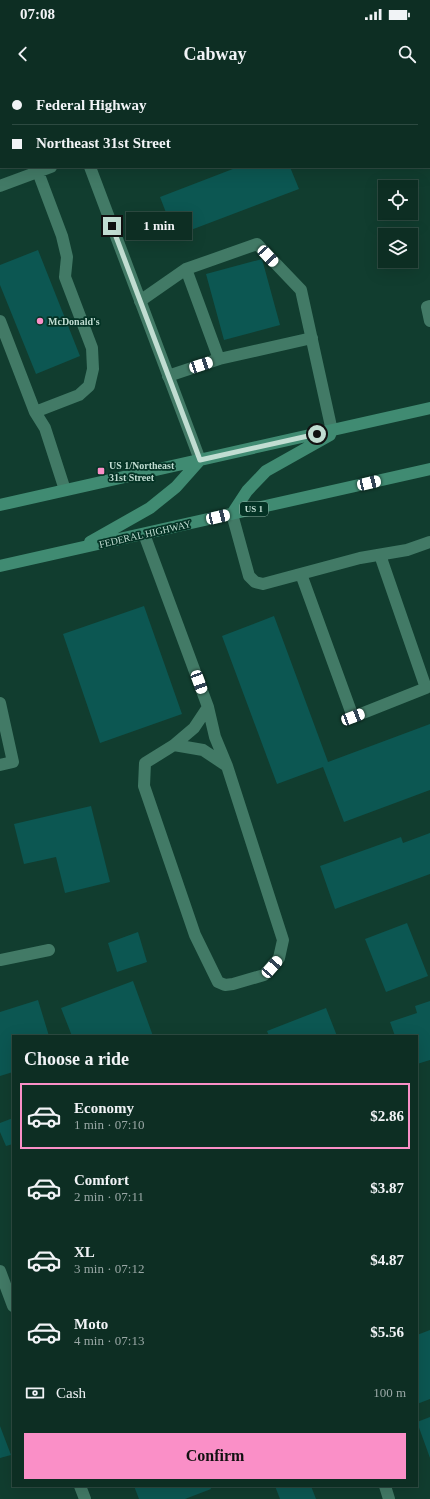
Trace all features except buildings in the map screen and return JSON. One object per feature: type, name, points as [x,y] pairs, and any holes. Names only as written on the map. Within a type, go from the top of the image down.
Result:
[{"type":"main road","points":[[0,505],[430,408]]},
{"type":"main road","points":[[232,514],[247,491],[266,471],[337,429]]},
{"type":"main road","points":[[78,549],[150,508],[176,487],[200,460]]},
{"type":"main road","name":"FEDERAL HIGHWAY","points":[[0,566],[430,469]]},
{"type":"street","points":[[0,186],[48,168]]},
{"type":"street","points":[[90,168],[200,460]]},
{"type":"street","points":[[35,412],[79,395],[89,386],[93,369],[92,348],[65,277],[67,257],[62,236],[38,172]]},
{"type":"street","points":[[140,301],[186,269],[258,244],[301,290],[312,338],[337,429]]},
{"type":"street","points":[[186,269],[219,359]]},
{"type":"street","points":[[430,306],[427,307],[430,321]]},
{"type":"street","points":[[0,322],[35,412],[45,428],[65,490]]},
{"type":"street","points":[[168,376],[219,359],[312,338]]},
{"type":"street","points":[[232,514],[249,576],[254,582],[263,584],[360,558],[406,550],[430,542]]},
{"type":"street","points":[[144,534],[208,707],[215,737],[227,766],[283,940],[279,958],[264,975],[225,985],[218,982],[213,974],[195,935],[144,786],[145,763],[174,745],[194,728],[208,707]]},
{"type":"street","points":[[301,574],[353,717],[426,688],[380,555]]},
{"type":"street","points":[[0,703],[13,762],[0,765]]},
{"type":"street","points":[[174,745],[203,750],[227,766]]},
{"type":"street","points":[[0,960],[49,950]]},
{"type":"street","points":[[0,1271],[12,1303]]},
{"type":"street","points":[[80,1487],[85,1499]]},
{"type":"street","points":[[385,1487],[390,1499]]},
{"type":"place","name":"McDonald's","points":[[40,321]]},
{"type":"place","name":"US 1/Northeast 31st Street","points":[[101,471]]},
{"type":"route","points":[[112,226],[200,460],[317,434]]}]
